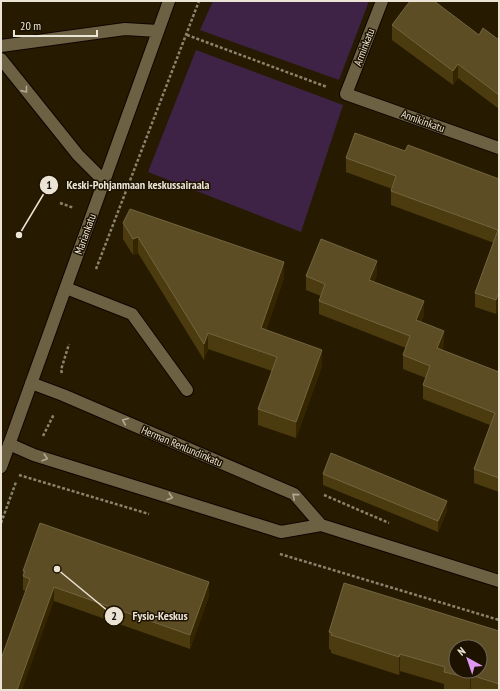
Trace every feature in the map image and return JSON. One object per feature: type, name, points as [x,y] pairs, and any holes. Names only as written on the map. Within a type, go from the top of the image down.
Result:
[{"type":"street","name":"Mariankatu","points":[[1,467],[169,1]]},
{"type":"street","name":"Arminkatu","points":[[346,94],[382,1]]},
{"type":"street","points":[[1,46],[125,29],[158,31]]},
{"type":"street","points":[[1,59],[78,155],[104,181]]},
{"type":"street","name":"Annikinkatu","points":[[346,94],[499,148]]},
{"type":"street","points":[[66,288],[132,314],[187,390]]},
{"type":"street","name":"Herman Renlundinkatu","points":[[31,383],[63,395],[294,494],[321,525]]},
{"type":"street","points":[[9,444],[34,455],[281,532],[321,525],[499,581]]},
{"type":"path","points":[[85,296],[116,222],[141,149],[187,35],[199,1]]},
{"type":"path","points":[[187,35],[346,94]]},
{"type":"path","points":[[1,523],[19,475],[34,455],[63,395],[61,370],[70,343]]},
{"type":"shaded area","points":[[213,1],[369,1],[339,80],[200,30]]},
{"type":"shaded area","points":[[196,50],[343,105],[301,232],[148,172]]},
{"type":"building","points":[[410,1],[434,1],[479,35],[483,28],[499,40],[499,95],[458,64],[453,71],[392,25]]},
{"type":"building","points":[[355,133],[405,151],[408,145],[499,179],[499,292],[496,300],[475,293],[498,230],[391,191],[396,176],[346,158]]},
{"type":"building","points":[[130,209],[284,262],[261,328],[322,350],[296,422],[258,409],[277,357],[208,333],[204,344],[138,237],[133,239],[123,223]]},
{"type":"building","points":[[321,239],[377,261],[369,280],[424,301],[416,320],[444,331],[437,348],[499,372],[499,478],[474,469],[495,413],[423,385],[430,366],[403,355],[410,336],[319,301],[325,284],[306,276]]},
{"type":"building","points":[[331,453],[447,501],[438,521],[323,474]]},
{"type":"building","points":[[40,523],[209,582],[190,635],[54,587],[17,690],[1,690],[1,659],[30,579],[23,576],[25,571],[23,571]]},
{"type":"building","points":[[344,583],[499,631],[499,684],[483,679],[488,679],[488,639],[448,639],[448,673],[444,672],[445,667],[400,654],[399,657],[331,635],[332,633],[329,632]]},
{"type":"place","name":"Keski-Pohjanmaan keskussairaala","points":[[19,235]]},
{"type":"place","name":"Fysio-Keskus","points":[[57,569]]}]
